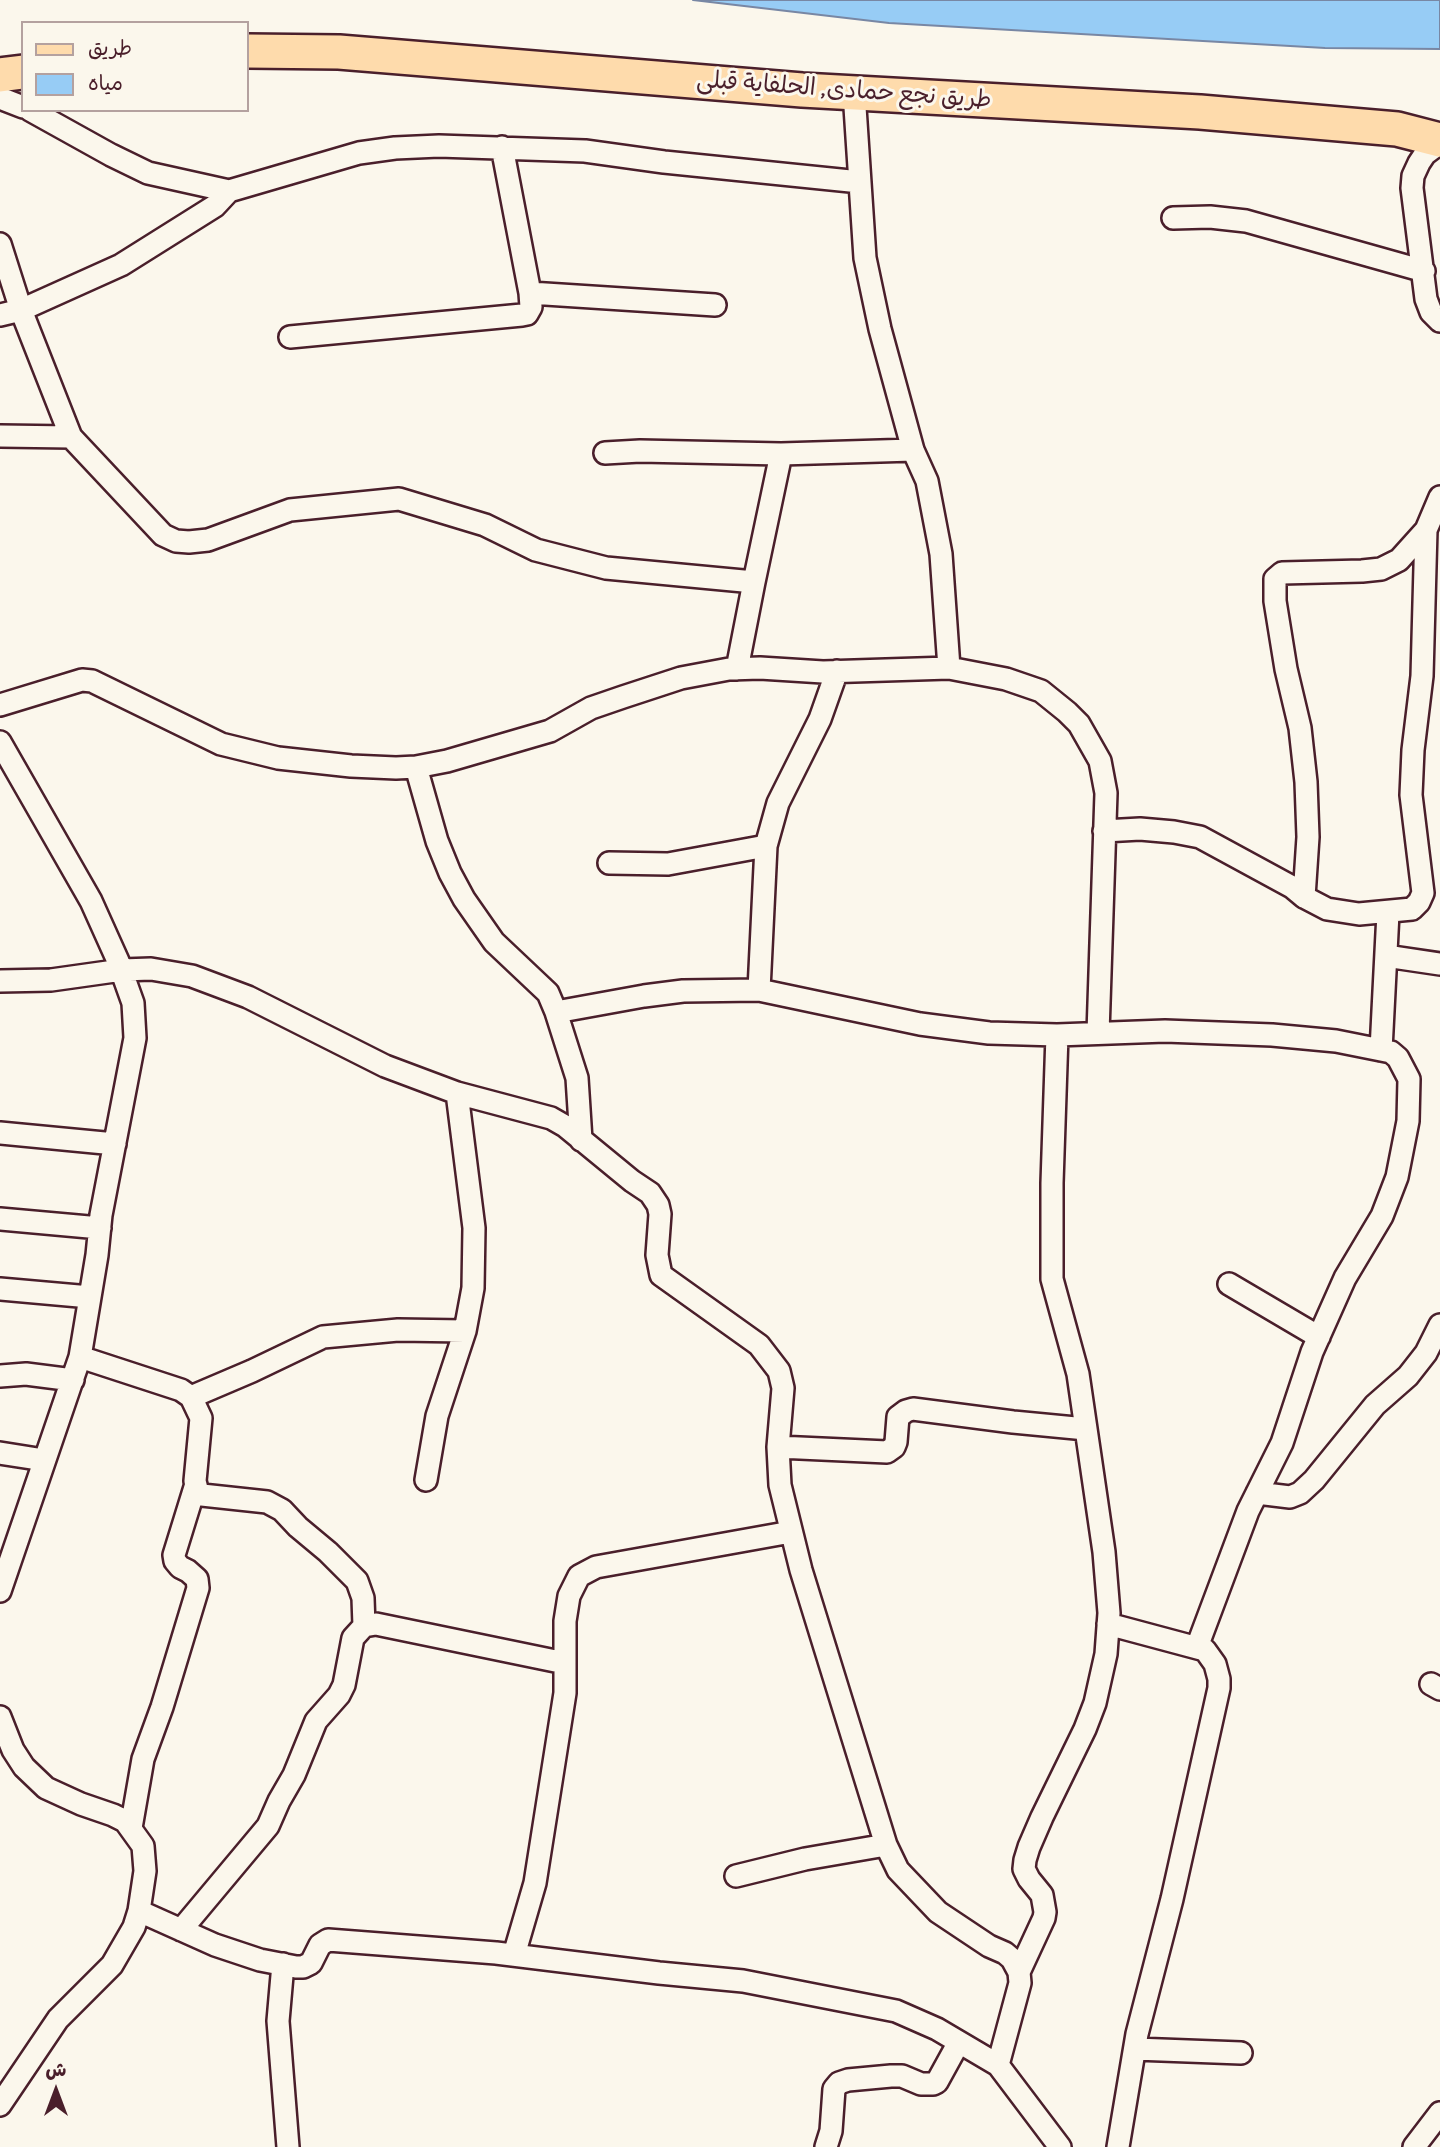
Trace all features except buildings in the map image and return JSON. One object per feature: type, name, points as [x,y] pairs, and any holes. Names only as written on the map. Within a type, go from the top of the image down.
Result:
[{"type":"main road","name":"طريق نجع حمادى, الحلفاية قبلى","points":[[248,51],[364,53],[803,90],[1200,112],[1397,129],[1440,141]]},
{"type":"main road","points":[[0,75],[21,72]]},
{"type":"street","points":[[854,93],[865,258],[880,330],[913,450],[927,481],[941,554],[948,667]]},
{"type":"street","points":[[0,98],[21,106]]},
{"type":"street","points":[[34,112],[148,173],[229,191],[359,153],[406,148],[584,150],[642,160],[860,182]]},
{"type":"street","points":[[1440,141],[1425,154],[1413,176],[1412,188],[1429,306],[1431,313],[1440,321]]},
{"type":"street","points":[[290,337],[527,314],[531,307],[530,293],[502,147]]},
{"type":"street","points":[[10,313],[121,265],[205,213],[229,191]]},
{"type":"street","points":[[1173,218],[1210,217],[1246,221],[1424,271]]},
{"type":"street","points":[[0,244],[10,313],[71,437],[163,535],[176,541],[208,540],[290,510],[399,499],[485,525],[537,551],[606,568],[754,582]]},
{"type":"street","points":[[530,293],[715,305]]},
{"type":"street","points":[[0,436],[71,437]]},
{"type":"street","points":[[605,453],[650,451],[781,454],[913,450]]},
{"type":"street","points":[[737,669],[781,454]]},
{"type":"street","points":[[1304,897],[1308,837],[1304,768],[1300,728],[1281,642],[1275,579],[1282,573],[1381,569],[1399,560],[1426,530],[1440,497]]},
{"type":"street","points":[[1104,831],[1140,829],[1200,837],[1292,887],[1304,897],[1341,913],[1388,913],[1412,909],[1423,893],[1411,794],[1422,676],[1426,530]]},
{"type":"street","points":[[0,705],[82,680],[92,681],[221,744],[278,758],[351,766],[416,767],[447,761],[550,731],[591,708],[681,678],[737,669],[837,671],[948,667],[1006,679],[1041,691],[1067,712],[1079,724],[1100,761],[1106,793],[1098,1033]]},
{"type":"street","points":[[759,990],[766,846],[778,803],[820,719],[837,671]]},
{"type":"street","points":[[0,742],[90,901],[122,970],[133,1003],[135,1038],[100,1228],[80,1357],[0,1591]]},
{"type":"street","points":[[416,767],[437,841],[464,899],[494,942],[548,993],[577,1078],[581,1140]]},
{"type":"street","points":[[609,863],[668,864],[766,846]]},
{"type":"street","points":[[1381,1050],[1388,913]]},
{"type":"street","points":[[1386,956],[1440,964]]},
{"type":"street","points":[[0,981],[51,980],[122,970],[151,969],[192,976],[248,997],[385,1066],[457,1093],[551,1118],[650,1192],[658,1205],[660,1228],[657,1255],[661,1275],[759,1346],[779,1371],[782,1388],[778,1447],[780,1485],[805,1583],[886,1844],[898,1870],[938,1912],[989,1946],[1005,1953],[1019,1972],[1020,1983],[998,2065]]},
{"type":"street","points":[[556,1012],[683,991],[759,990],[920,1024],[989,1033],[1057,1035],[1165,1031],[1272,1035],[1336,1041],[1391,1052],[1398,1058],[1409,1079],[1408,1121],[1397,1177],[1382,1216],[1345,1278],[1319,1336],[1282,1443],[1248,1511],[1197,1647]]},
{"type":"street","points":[[1019,1972],[1045,1912],[1042,1895],[1028,1879],[1024,1869],[1025,1860],[1095,1703],[1107,1654],[1109,1613],[1104,1552],[1078,1374],[1052,1279],[1057,1035]]},
{"type":"street","points":[[425,1480],[437,1416],[466,1331],[473,1288],[475,1240],[457,1093]]},
{"type":"street","points":[[0,1133],[115,1144]]},
{"type":"street","points":[[0,1219],[100,1228]]},
{"type":"street","points":[[1229,1284],[1319,1336]]},
{"type":"street","points":[[0,1289],[90,1297]]},
{"type":"street","points":[[1257,1493],[1290,1497],[1300,1493],[1314,1480],[1375,1405],[1408,1376],[1426,1353],[1440,1325]]},
{"type":"street","points":[[191,1397],[323,1336],[398,1330],[466,1331]]},
{"type":"street","points":[[80,1357],[181,1390],[191,1397],[201,1418],[195,1487],[174,1555],[174,1561],[197,1579],[198,1588],[162,1707],[143,1759],[131,1828]]},
{"type":"street","points":[[0,1376],[26,1374],[73,1380]]},
{"type":"street","points":[[778,1447],[887,1452],[894,1447],[898,1417],[914,1409],[1086,1429]]},
{"type":"street","points":[[0,1453],[44,1460]]},
{"type":"street","points":[[195,1487],[202,1495],[267,1502],[282,1510],[356,1581],[363,1598],[364,1626]]},
{"type":"street","points":[[514,1955],[535,1883],[565,1693],[565,1621],[569,1596],[579,1576],[596,1567],[792,1532]]},
{"type":"street","points":[[181,1930],[268,1826],[294,1775],[316,1721],[339,1695],[344,1685],[353,1638],[364,1626],[376,1624],[565,1663]]},
{"type":"street","points":[[1108,1624],[1205,1650],[1215,1664],[1219,1679],[1172,1899],[1135,2049],[1118,2147]]},
{"type":"street","points":[[0,1717],[13,1750],[24,1767],[46,1788],[125,1821],[143,1846],[145,1871],[139,1911],[127,1940],[112,1965],[58,2019],[0,2105]]},
{"type":"street","points":[[736,1876],[805,1859],[886,1844]]},
{"type":"street","points":[[139,1911],[237,1953],[303,1967],[311,1963],[320,1945],[328,1940],[514,1955],[743,1982],[896,2011],[937,2029],[998,2065],[1060,2147]]},
{"type":"street","points":[[283,1964],[278,2021],[288,2147]]},
{"type":"street","points":[[826,2147],[831,2131],[834,2089],[839,2083],[902,2076],[921,2084],[933,2084],[959,2042]]},
{"type":"street","points":[[1135,2049],[1241,2053]]},
{"type":"street","points":[[1413,2147],[1440,2113]]},
{"type":"water","points":[[693,0],[1440,0],[1440,49],[1325,48],[889,23]]}]
